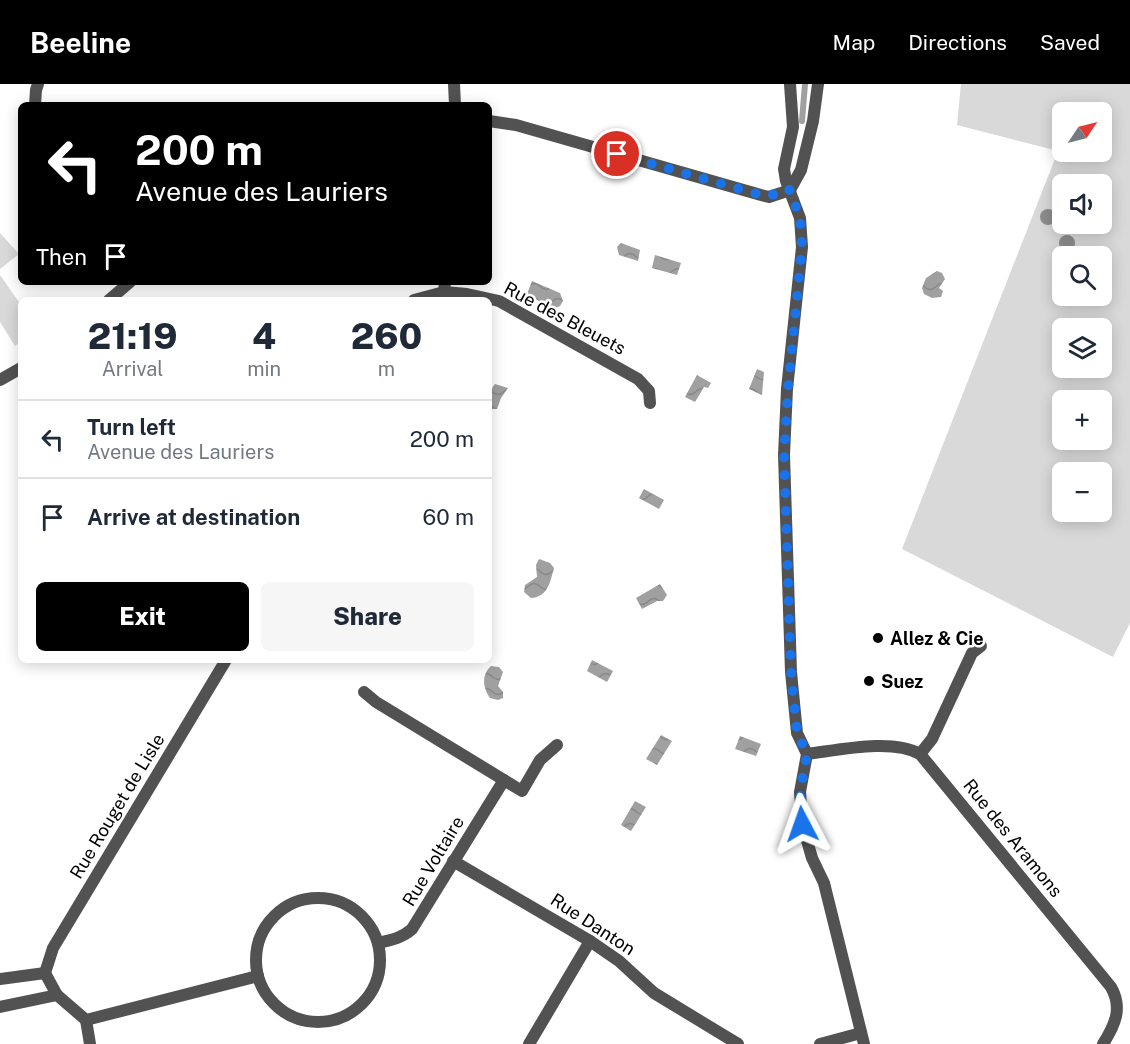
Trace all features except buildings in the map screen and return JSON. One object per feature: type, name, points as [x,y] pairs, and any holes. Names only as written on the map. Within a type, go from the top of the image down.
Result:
[{"type":"street","points":[[35,102],[38,84]]},
{"type":"street","points":[[454,84],[455,102]]},
{"type":"street","points":[[790,84],[794,127],[784,170],[800,218],[802,247],[784,455],[791,672],[797,733],[807,754],[800,792],[802,824],[812,858],[824,883],[862,1039],[820,1044]]},
{"type":"street","points":[[492,121],[516,125],[769,196],[789,189],[801,170],[813,121],[818,84]]},
{"type":"street","points":[[112,297],[126,285]]},
{"type":"street","name":"Rue des Bleuets","points":[[421,297],[445,287],[483,297]]},
{"type":"street","name":"Rue des Bleuets","points":[[492,299],[515,308],[638,379],[649,391],[650,403]]},
{"type":"street","points":[[0,380],[18,370]]},
{"type":"street","points":[[807,754],[889,745],[910,748],[920,754],[932,739],[972,653],[981,646]]},
{"type":"street","name":"Rue Rouget de Lisle","points":[[45,973],[53,948],[224,663]]},
{"type":"street","points":[[363,692],[522,790],[540,760],[557,745]]},
{"type":"street","name":"Rue des Aramons","points":[[920,754],[1111,987],[1118,1012],[1112,1030],[1103,1044]]},
{"type":"street","name":"Rue Voltaire","points":[[378,944],[406,935],[412,929],[504,780]]},
{"type":"street","name":"Rue Danton","points":[[453,861],[590,941],[619,961],[654,993],[738,1044]]},
{"type":"street","points":[[324,898],[338,901],[351,908],[369,924],[378,944],[380,969],[371,993],[354,1011],[334,1020],[308,1022],[283,1011],[264,990],[258,976],[258,947],[262,934],[270,921],[288,906],[309,899],[324,898]]},
{"type":"street","points":[[529,1044],[590,941]]},
{"type":"street","points":[[0,979],[45,973],[57,995],[86,1020],[90,1044]]},
{"type":"street","points":[[86,1020],[258,976]]},
{"type":"street","points":[[0,1006],[57,995]]},
{"type":"shaded area","points":[[961,84],[1130,84],[1130,623],[1113,657],[902,549],[1054,162],[1112,162],[1112,102],[1052,102],[1052,149],[957,125]]},
{"type":"shaded area","points":[[0,233],[18,255],[0,269]]},
{"type":"shaded area","points":[[0,275],[18,301],[18,344],[15,346],[0,322]]},
{"type":"water","points":[[621,243],[640,250],[638,261],[619,255],[617,247]]},
{"type":"water","points":[[655,255],[681,263],[677,275],[652,268]]},
{"type":"water","points":[[937,271],[942,273],[945,279],[939,288],[943,291],[941,297],[932,298],[924,294],[922,288],[926,278]]},
{"type":"water","points":[[532,281],[560,293],[563,301],[560,306],[553,309],[527,294]]},
{"type":"water","points":[[757,369],[764,372],[762,395],[749,389]]},
{"type":"water","points":[[697,375],[711,383],[708,388],[704,387],[695,402],[685,397]]},
{"type":"water","points":[[495,384],[508,388],[497,409],[492,409],[492,388]]},
{"type":"water","points":[[644,489],[664,500],[659,509],[639,498]]},
{"type":"water","points":[[539,559],[550,563],[554,568],[545,592],[531,598],[524,592],[525,585],[537,577],[536,565]]},
{"type":"water","points":[[660,584],[667,595],[663,601],[657,601],[642,609],[636,598]]},
{"type":"water","points":[[592,660],[613,671],[607,682],[587,671]]},
{"type":"water","points":[[491,666],[499,667],[503,672],[498,686],[503,692],[503,698],[498,700],[490,698],[485,686],[484,677]]},
{"type":"water","points":[[661,735],[672,741],[657,765],[646,759]]},
{"type":"water","points":[[740,736],[761,744],[756,756],[735,749]]},
{"type":"water","points":[[635,801],[646,807],[631,831],[621,825]]},
{"type":"waterway","points":[[802,121],[805,84]]},
{"type":"place","name":"Allez & Cie","points":[[878,638]]},
{"type":"place","name":"Suez","points":[[869,681]]},
{"type":"route","points":[[617,154],[761,195],[769,196],[789,189],[800,218],[802,247],[784,455],[791,672],[797,733],[807,754],[800,792],[802,824]]}]
